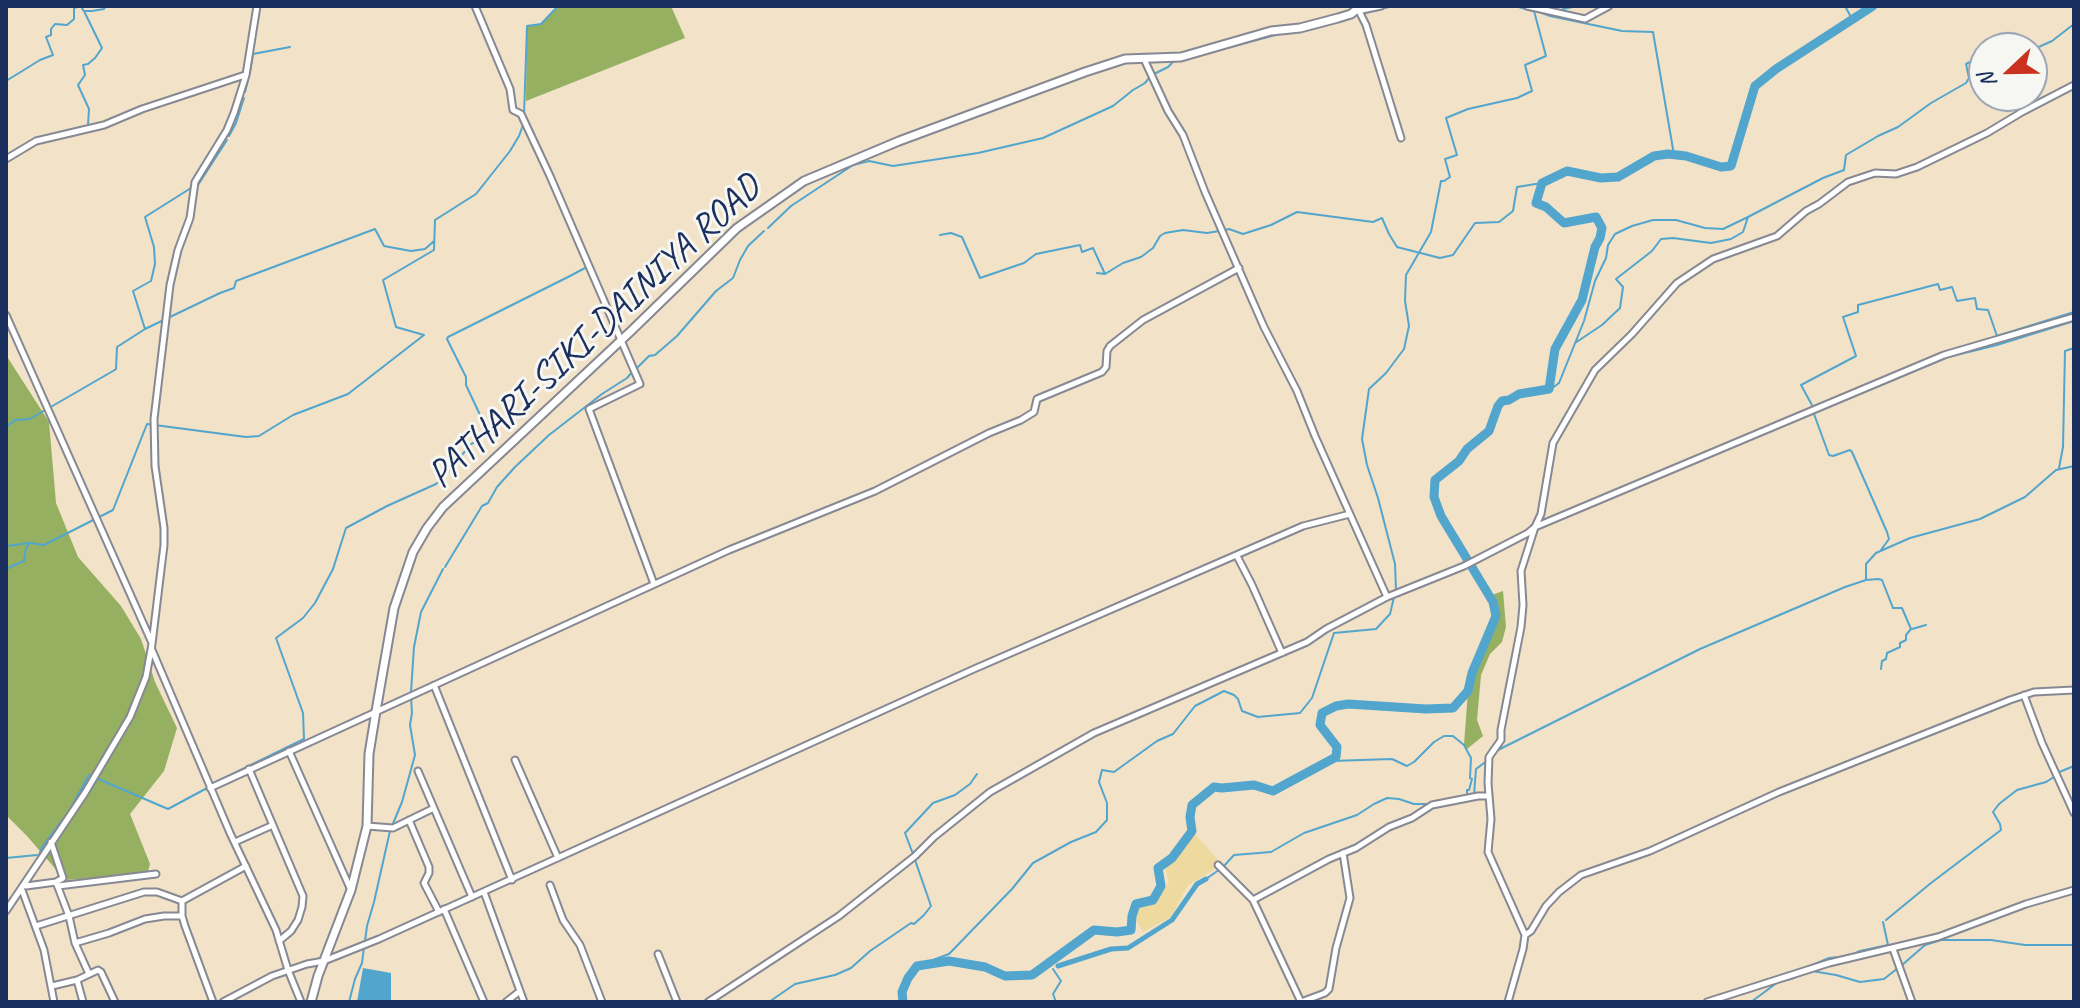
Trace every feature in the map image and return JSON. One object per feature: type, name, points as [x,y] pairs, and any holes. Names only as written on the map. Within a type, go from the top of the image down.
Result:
[{"type":"main road","name":"PATHARI-SIKI-DAINIYA ROAD","points":[[311,1002],[351,890],[367,826],[369,754],[376,711],[398,594],[413,552],[443,507],[737,228],[804,181],[899,141],[1085,72],[1125,59],[1181,57],[1271,31],[1317,24],[1351,14],[1360,8]]},
{"type":"street","points":[[6,911],[85,793],[130,717],[146,677],[162,565],[164,528],[155,466],[154,408],[170,285],[190,218],[195,182],[227,130],[246,75],[257,6]]},
{"type":"street","points":[[475,6],[510,89],[513,110],[521,114],[534,142],[640,384],[589,409],[654,584]]},
{"type":"street","points":[[1360,8],[1381,6]]},
{"type":"street","points":[[1527,6],[1585,19],[1609,6]]},
{"type":"street","points":[[1360,8],[1401,138]]},
{"type":"street","points":[[1144,59],[1183,135],[1264,327],[1297,391],[1387,597]]},
{"type":"street","points":[[6,159],[36,141],[104,125],[142,109],[246,75]]},
{"type":"street","points":[[1508,1002],[1525,935],[1488,852],[1491,819],[1489,757],[1501,740],[1521,627],[1521,571],[1541,514],[1553,443],[1595,370],[1677,283],[1713,259],[1777,236],[1848,182],[1875,173],[1896,174],[1917,167],[2074,85]]},
{"type":"street","points":[[210,788],[729,550],[875,491],[1021,420],[1034,412],[1037,399],[1102,372],[1110,346],[1143,320],[1239,268]]},
{"type":"street","points":[[6,315],[279,941],[301,1002]]},
{"type":"street","points":[[708,1002],[839,916],[990,792],[1094,733],[1307,642],[1387,597],[1464,566],[1535,527],[1944,355],[2074,317]]},
{"type":"street","points":[[223,1002],[288,970],[324,961],[512,880],[974,669],[1303,526],[1350,514]]},
{"type":"street","points":[[1237,556],[1282,653]]},
{"type":"street","points":[[434,685],[512,880]]},
{"type":"street","points":[[1525,935],[1559,892],[1581,875],[1650,851],[1779,792],[2024,695],[2074,690]]},
{"type":"street","points":[[2024,695],[2074,813]]},
{"type":"street","points":[[289,751],[351,890]]},
{"type":"street","points":[[515,760],[558,858]]},
{"type":"street","points":[[249,769],[303,896],[298,920],[279,941]]},
{"type":"street","points":[[418,771],[472,897]]},
{"type":"street","points":[[1253,900],[1432,805],[1489,796]]},
{"type":"street","points":[[367,826],[393,828],[434,808]]},
{"type":"street","points":[[409,820],[430,870],[424,883],[442,910],[484,1002]]},
{"type":"street","points":[[235,842],[273,825]]},
{"type":"street","points":[[51,842],[63,876],[57,884]]},
{"type":"street","points":[[1218,865],[1253,900],[1301,1002],[1329,989],[1350,898],[1343,853]]},
{"type":"street","points":[[36,926],[144,892],[157,892],[182,901],[246,866]]},
{"type":"street","points":[[23,888],[156,874]]},
{"type":"street","points":[[57,884],[75,943],[89,974]]},
{"type":"street","points":[[550,885],[563,920],[580,945],[602,1002]]},
{"type":"street","points":[[23,888],[44,950],[54,1002]]},
{"type":"street","points":[[1707,1002],[1829,963],[1938,937],[2026,904],[2074,890]]},
{"type":"street","points":[[484,892],[524,1002]]},
{"type":"street","points":[[182,901],[182,916],[213,1002]]},
{"type":"street","points":[[75,943],[145,919],[182,916]]},
{"type":"street","points":[[1893,949],[1912,1002]]},
{"type":"street","points":[[658,954],[677,1002]]},
{"type":"street","points":[[52,986],[100,970],[115,1002]]},
{"type":"street","points":[[77,980],[83,1002]]},
{"type":"street","points":[[506,1002],[520,991]]},
{"type":"green space","points":[[558,6],[671,6],[685,38],[526,101],[527,26],[541,24]]},
{"type":"green space","points":[[6,355],[49,422],[56,503],[78,557],[121,606],[141,639],[155,682],[177,728],[164,771],[130,814],[150,864],[147,875],[65,880],[6,815]]},
{"type":"green space","points":[[1503,591],[1506,627],[1502,642],[1490,654],[1481,675],[1477,720],[1483,736],[1467,749],[1464,745],[1468,691],[1472,673],[1496,616],[1489,596]]},
{"type":"sand","points":[[1192,831],[1220,862],[1215,869],[1188,885],[1171,917],[1143,932],[1136,919],[1137,907],[1153,903],[1169,882],[1165,867]]},
{"type":"water","points":[[363,968],[391,973],[391,1002],[357,1002]]},
{"type":"waterway","points":[[6,81],[53,55],[46,37],[51,35],[51,29],[55,24],[67,25],[74,19],[74,8],[81,6],[83,10]]},
{"type":"waterway","points":[[88,125],[89,109],[78,85],[85,75],[83,65],[95,58],[102,48],[84,11],[104,9],[106,6]]},
{"type":"waterway","points":[[524,116],[527,26],[541,24],[558,6]]},
{"type":"waterway","points":[[1365,13],[1393,6]]},
{"type":"waterway","points":[[1515,6],[1533,11]]},
{"type":"waterway","points":[[1560,12],[1577,6]]},
{"type":"waterway","points":[[1845,6],[1852,19]]},
{"type":"waterway","points":[[903,1002],[902,992],[917,966],[949,961],[985,967],[1005,976],[1032,975],[1094,930],[1131,930],[1136,904],[1153,900],[1161,886],[1158,868],[1172,858],[1192,831],[1192,805],[1214,787],[1254,785],[1273,791],[1336,757],[1337,747],[1320,725],[1322,713],[1348,704],[1453,708],[1468,691],[1472,673],[1496,616],[1493,602],[1441,516],[1434,497],[1435,480],[1489,431],[1502,401],[1519,394],[1549,389],[1555,349],[1582,300],[1602,228],[1596,217],[1564,223],[1546,207],[1536,203],[1542,183],[1567,171],[1601,178],[1618,177],[1654,156],[1668,154],[1721,167],[1731,166],[1755,86],[1873,6]]},
{"type":"waterway","points":[[1396,590],[1395,564],[1362,439],[1369,389],[1404,349],[1409,326],[1405,301],[1406,275],[1431,232],[1441,181],[1450,177],[1445,159],[1457,155],[1446,118],[1532,91],[1525,65],[1546,56],[1534,11],[1537,11],[1622,31],[1653,32],[1674,155]]},
{"type":"waterway","points":[[2048,43],[2074,24]]},
{"type":"waterway","points":[[1200,55],[1283,33]]},
{"type":"waterway","points":[[245,92],[253,54],[290,47]]},
{"type":"waterway","points":[[1154,74],[1175,60]]},
{"type":"waterway","points":[[1968,63],[1968,73]]},
{"type":"waterway","points":[[768,228],[791,206],[853,165],[869,161],[893,166],[978,153],[1043,138],[1113,106],[1150,77]]},
{"type":"waterway","points":[[1551,389],[1559,383],[1584,321],[1608,245],[1615,234],[1653,220],[1676,220],[1705,228],[1723,229],[1844,170],[1846,155],[1898,127],[1968,80]]},
{"type":"waterway","points":[[229,136],[244,98]]},
{"type":"waterway","points":[[6,570],[24,561],[30,543],[44,545],[113,510],[147,424],[259,436],[293,415],[348,394],[424,335],[396,327],[383,280],[434,250],[435,220],[476,194],[510,151],[523,125]]},
{"type":"waterway","points":[[198,185],[227,140]]},
{"type":"waterway","points":[[1225,230],[1243,234],[1297,212],[1373,222],[1382,218],[1397,247],[1440,258],[1453,255],[1475,223],[1499,222],[1513,211],[1517,187],[1542,183]]},
{"type":"waterway","points":[[49,408],[116,369],[117,347],[145,329],[133,291],[151,281],[155,264],[154,247],[145,217],[191,188]]},
{"type":"waterway","points":[[1575,343],[1620,308],[1623,287],[1616,279],[1652,251],[1661,239],[1711,243],[1731,239],[1743,232],[1748,217]]},
{"type":"waterway","points":[[145,329],[234,288],[236,281],[375,229],[384,246],[411,251],[425,249],[434,241]]},
{"type":"waterway","points":[[636,369],[677,336],[716,291],[733,278],[748,246],[764,231]]},
{"type":"waterway","points":[[1097,273],[1105,274],[1141,257],[1165,233],[1219,231]]},
{"type":"waterway","points":[[940,235],[951,233],[962,237],[980,278],[1024,263],[1036,254],[1080,245],[1082,252],[1093,248],[1105,274]]},
{"type":"waterway","points":[[212,784],[304,739],[303,713],[276,638],[303,618],[315,603],[333,569],[346,528],[436,484],[471,444],[488,432],[448,337],[586,265]]},
{"type":"waterway","points":[[1813,407],[1801,385],[1856,356],[1843,317],[1858,312],[1858,305],[1938,284],[1940,290],[1952,287],[1957,301],[1975,298],[1977,309],[1988,310],[1997,336],[2074,312]]},
{"type":"waterway","points":[[1816,412],[1948,357],[2074,321]]},
{"type":"waterway","points":[[2059,468],[2063,447],[2065,351],[2074,348]]},
{"type":"waterway","points":[[445,567],[482,506],[488,503],[497,487],[515,467],[549,435],[632,372]]},
{"type":"waterway","points":[[6,427],[15,420],[30,419],[45,410]]},
{"type":"waterway","points":[[1814,414],[1829,455],[1852,452],[1887,532],[1889,539],[1881,550]]},
{"type":"waterway","points":[[1866,574],[1866,564],[1876,553],[1910,538],[1980,519],[2025,497],[2056,470],[2074,466]]},
{"type":"waterway","points":[[6,546],[29,543]]},
{"type":"waterway","points":[[411,692],[414,647],[421,612],[443,569]]},
{"type":"waterway","points":[[1498,750],[1700,649],[1866,580],[1866,575]]},
{"type":"waterway","points":[[1866,580],[1882,580],[1893,608],[1902,608],[1911,629],[1900,647],[1887,653],[1881,669]]},
{"type":"waterway","points":[[917,966],[949,954],[1033,863],[1096,832],[1107,820],[1107,803],[1099,782],[1102,770],[1114,772],[1157,741],[1173,734],[1195,706],[1224,691],[1238,699],[1242,711],[1258,717],[1300,713],[1312,698],[1334,633],[1376,629],[1390,614],[1394,597]]},
{"type":"waterway","points":[[1912,629],[1926,625]]},
{"type":"waterway","points":[[392,826],[415,755],[410,725],[411,697]]},
{"type":"waterway","points":[[1331,761],[1392,759],[1407,766],[1434,742],[1444,736],[1453,736],[1464,745],[1471,758],[1472,779],[1467,795]]},
{"type":"waterway","points":[[1474,795],[1476,769],[1488,760]]},
{"type":"waterway","points":[[2057,773],[2074,766]]},
{"type":"waterway","points":[[913,854],[905,833],[933,803],[955,795],[970,784],[977,774]]},
{"type":"waterway","points":[[39,855],[89,775],[168,809],[209,787]]},
{"type":"waterway","points":[[1886,920],[2001,830],[1993,812],[1999,804],[2017,790],[2054,777]]},
{"type":"waterway","points":[[1206,879],[1234,855],[1271,852],[1304,833],[1357,815],[1387,798],[1429,804]]},
{"type":"waterway","points":[[365,941],[390,831]]},
{"type":"waterway","points":[[6,858],[37,855]]},
{"type":"waterway","points":[[769,1002],[795,984],[851,968],[870,951],[924,915],[931,906],[915,860]]},
{"type":"waterway","points":[[1058,966],[1111,949],[1128,948],[1172,920],[1197,884],[1206,879]]},
{"type":"waterway","points":[[1810,966],[1829,958],[1888,945],[1883,922]]},
{"type":"waterway","points":[[1901,966],[1925,945],[1941,940],[2074,945]]},
{"type":"waterway","points":[[349,1002],[364,947]]},
{"type":"waterway","points":[[1751,1002],[1778,982],[1812,971],[1860,982],[1884,979],[1898,968]]},
{"type":"waterway","points":[[1053,969],[1061,981],[1053,994],[1056,1002]]}]
